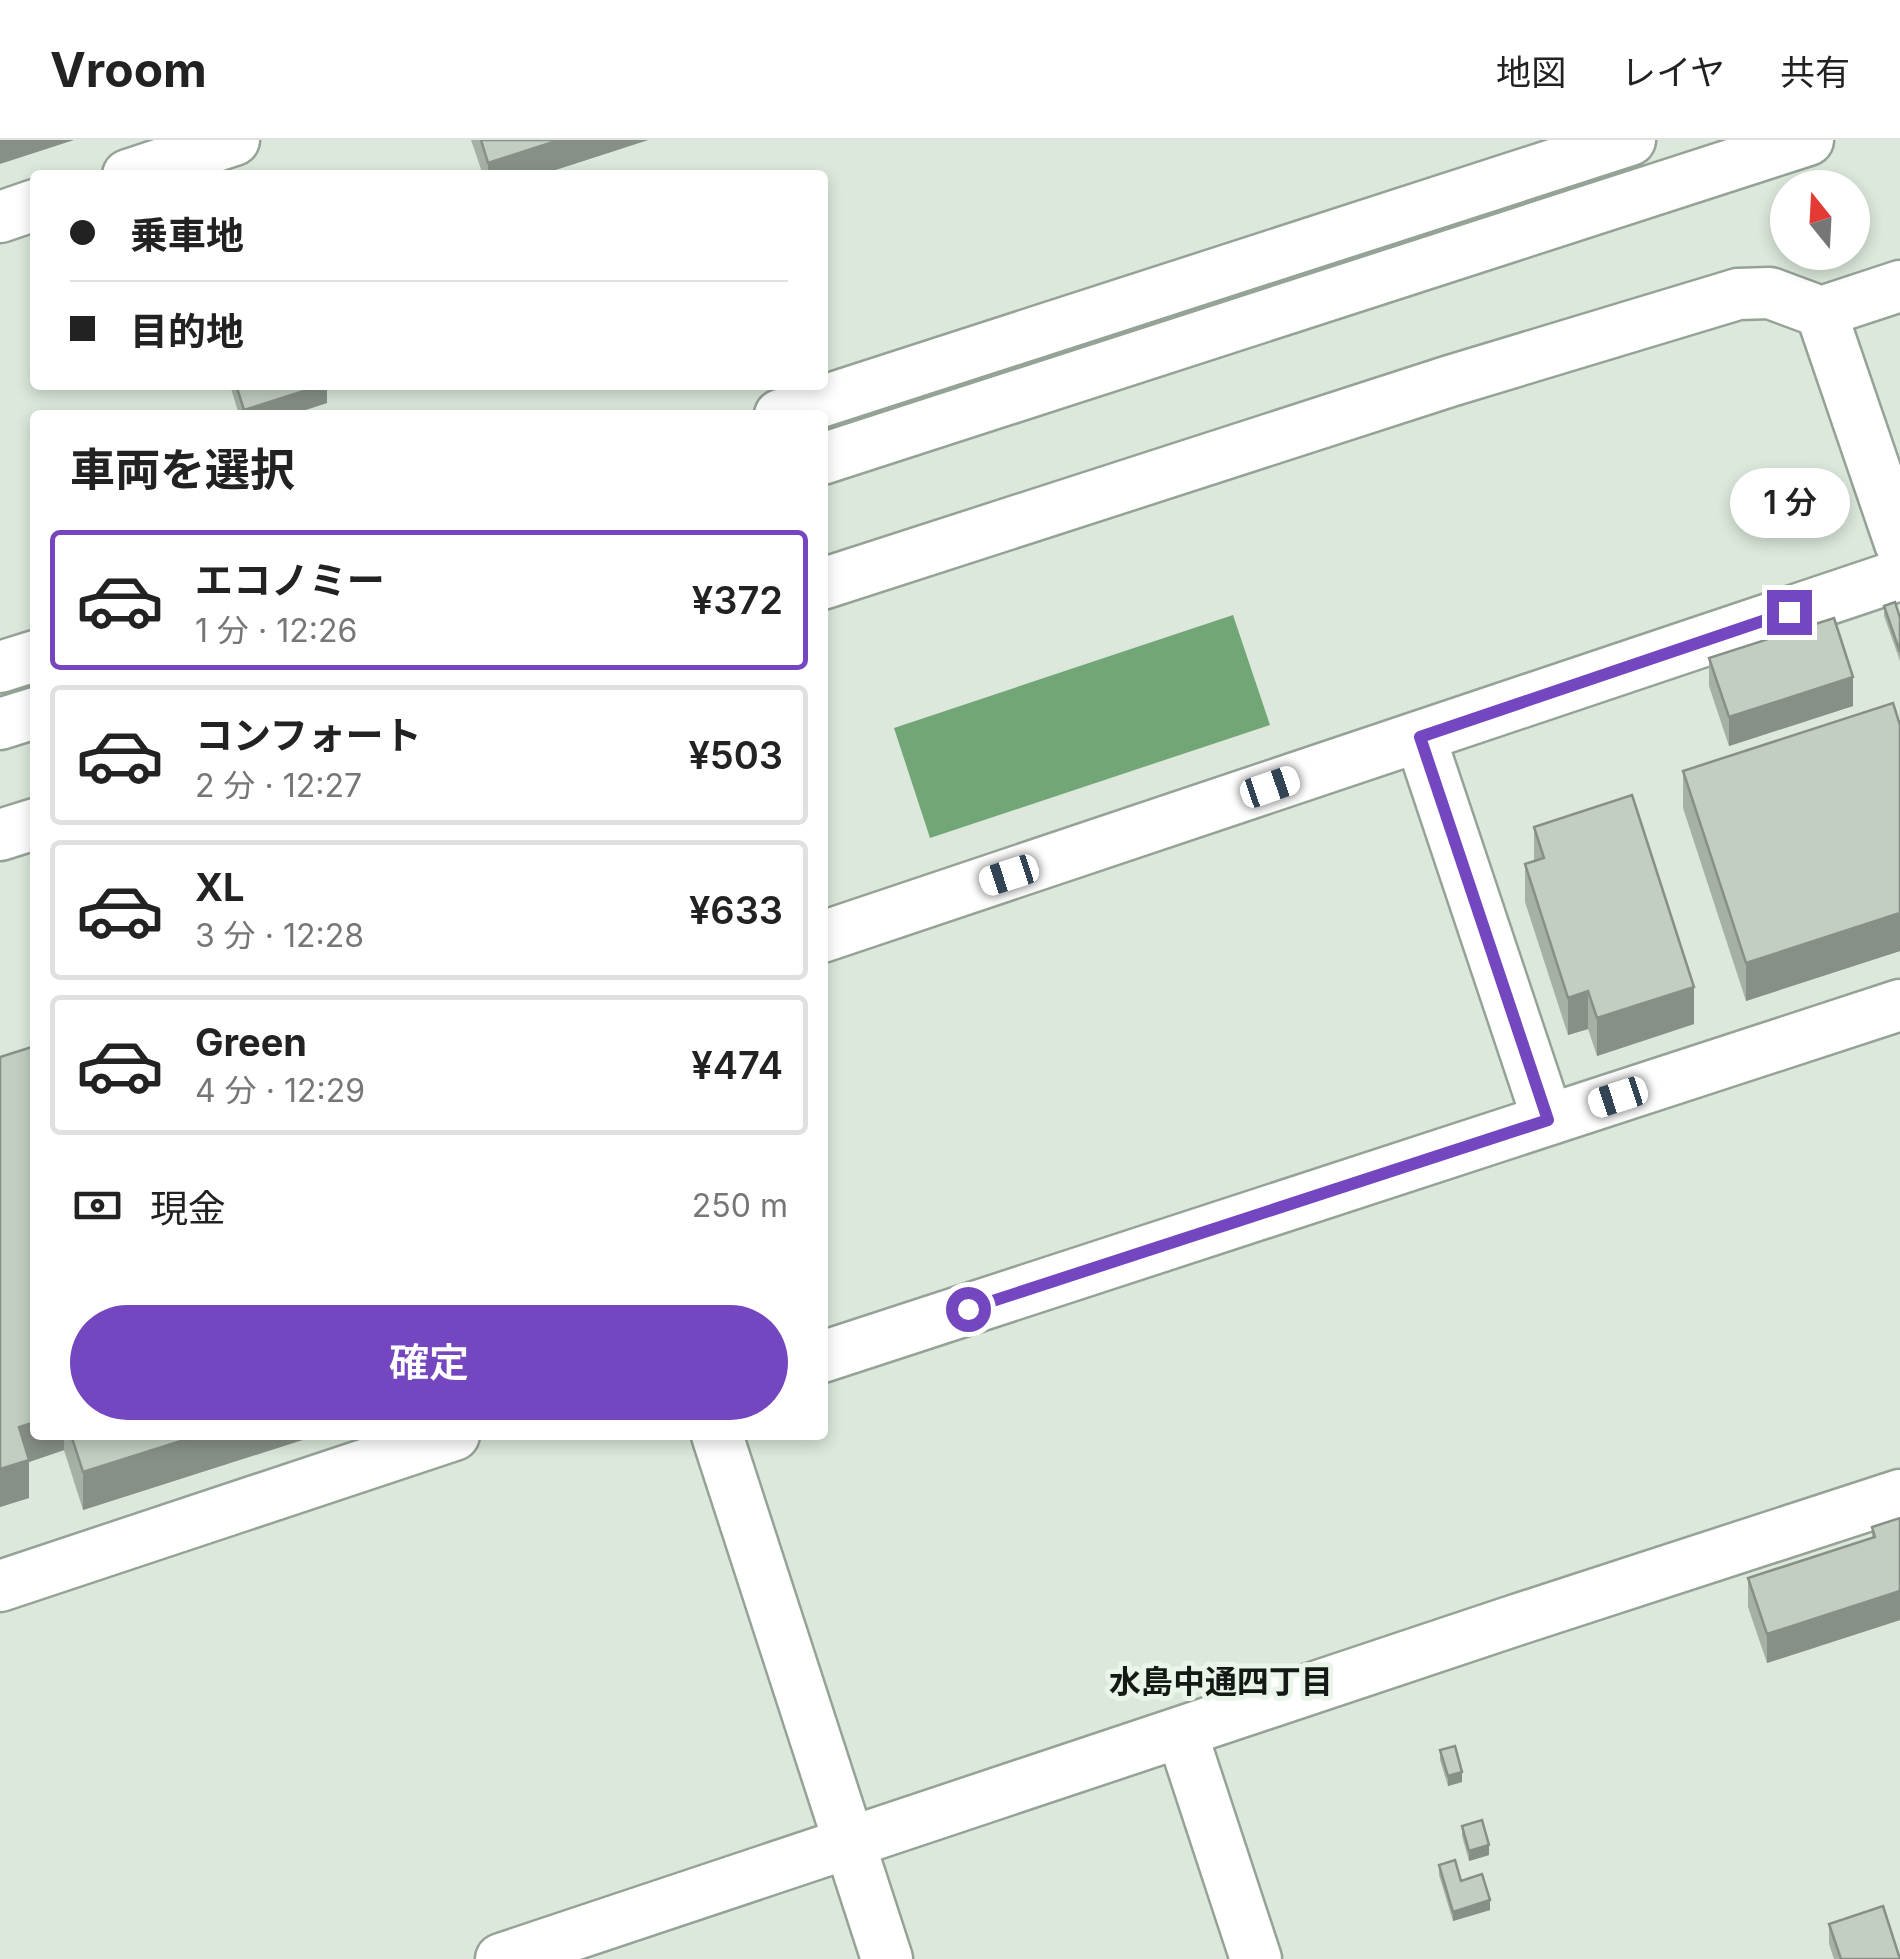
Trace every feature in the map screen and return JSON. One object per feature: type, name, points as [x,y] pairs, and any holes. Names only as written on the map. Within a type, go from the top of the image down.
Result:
[{"type":"street","points":[[143,170],[234,140]]},
{"type":"street","points":[[795,410],[1630,140]]},
{"type":"street","points":[[828,456],[1808,140]]},
{"type":"street","points":[[0,217],[30,208]]},
{"type":"street","points":[[828,582],[1431,387],[1738,294],[1770,292],[1821,312],[1900,286]]},
{"type":"street","points":[[1821,312],[1900,543]]},
{"type":"street","points":[[828,936],[1900,575]]},
{"type":"street","points":[[0,668],[30,658]]},
{"type":"street","points":[[0,724],[30,714]]},
{"type":"street","points":[[1420,737],[1548,1120]]},
{"type":"street","points":[[0,835],[30,826]]},
{"type":"street","points":[[828,1355],[1900,1005]]},
{"type":"street","points":[[0,1586],[439,1440]]},
{"type":"street","points":[[719,1440],[887,1959]]},
{"type":"street","points":[[502,1959],[1513,1621],[1900,1496]]},
{"type":"street","points":[[1182,1734],[1256,1959]]},
{"type":"shaded area","points":[[1233,615],[1270,725],[930,838],[894,728]]},
{"type":"building","points":[[481,140],[559,140],[488,163]]},
{"type":"building","points":[[238,390],[307,390],[244,410]]},
{"type":"building","points":[[1895,602],[1900,618],[1900,652],[1884,606]]},
{"type":"building","points":[[1834,618],[1853,677],[1729,717],[1709,658]]},
{"type":"building","points":[[1893,703],[1900,725],[1900,913],[1746,963],[1683,771]]},
{"type":"building","points":[[1632,795],[1694,987],[1597,1018],[1588,991],[1568,998],[1525,864],[1544,858],[1534,827]]},
{"type":"building","points":[[30,1048],[30,1424],[19,1427],[29,1460],[0,1469],[0,1057]]},
{"type":"building","points":[[73,1440],[184,1440],[83,1472]]},
{"type":"building","points":[[1900,1518],[1900,1591],[1767,1634],[1748,1578],[1875,1537],[1872,1527]]},
{"type":"building","points":[[1455,1746],[1462,1772],[1448,1776],[1440,1750]]},
{"type":"building","points":[[1482,1820],[1489,1845],[1469,1851],[1462,1826]]},
{"type":"building","points":[[1455,1860],[1461,1881],[1482,1874],[1490,1900],[1453,1912],[1439,1865]]},
{"type":"building","points":[[1883,1906],[1900,1959],[1841,1959],[1829,1924]]},
{"type":"district","name":"水島中通四丁目","points":[[1221,1681]]},
{"type":"route","points":[[968,1309],[1548,1120],[1420,737],[1789,612]]}]
